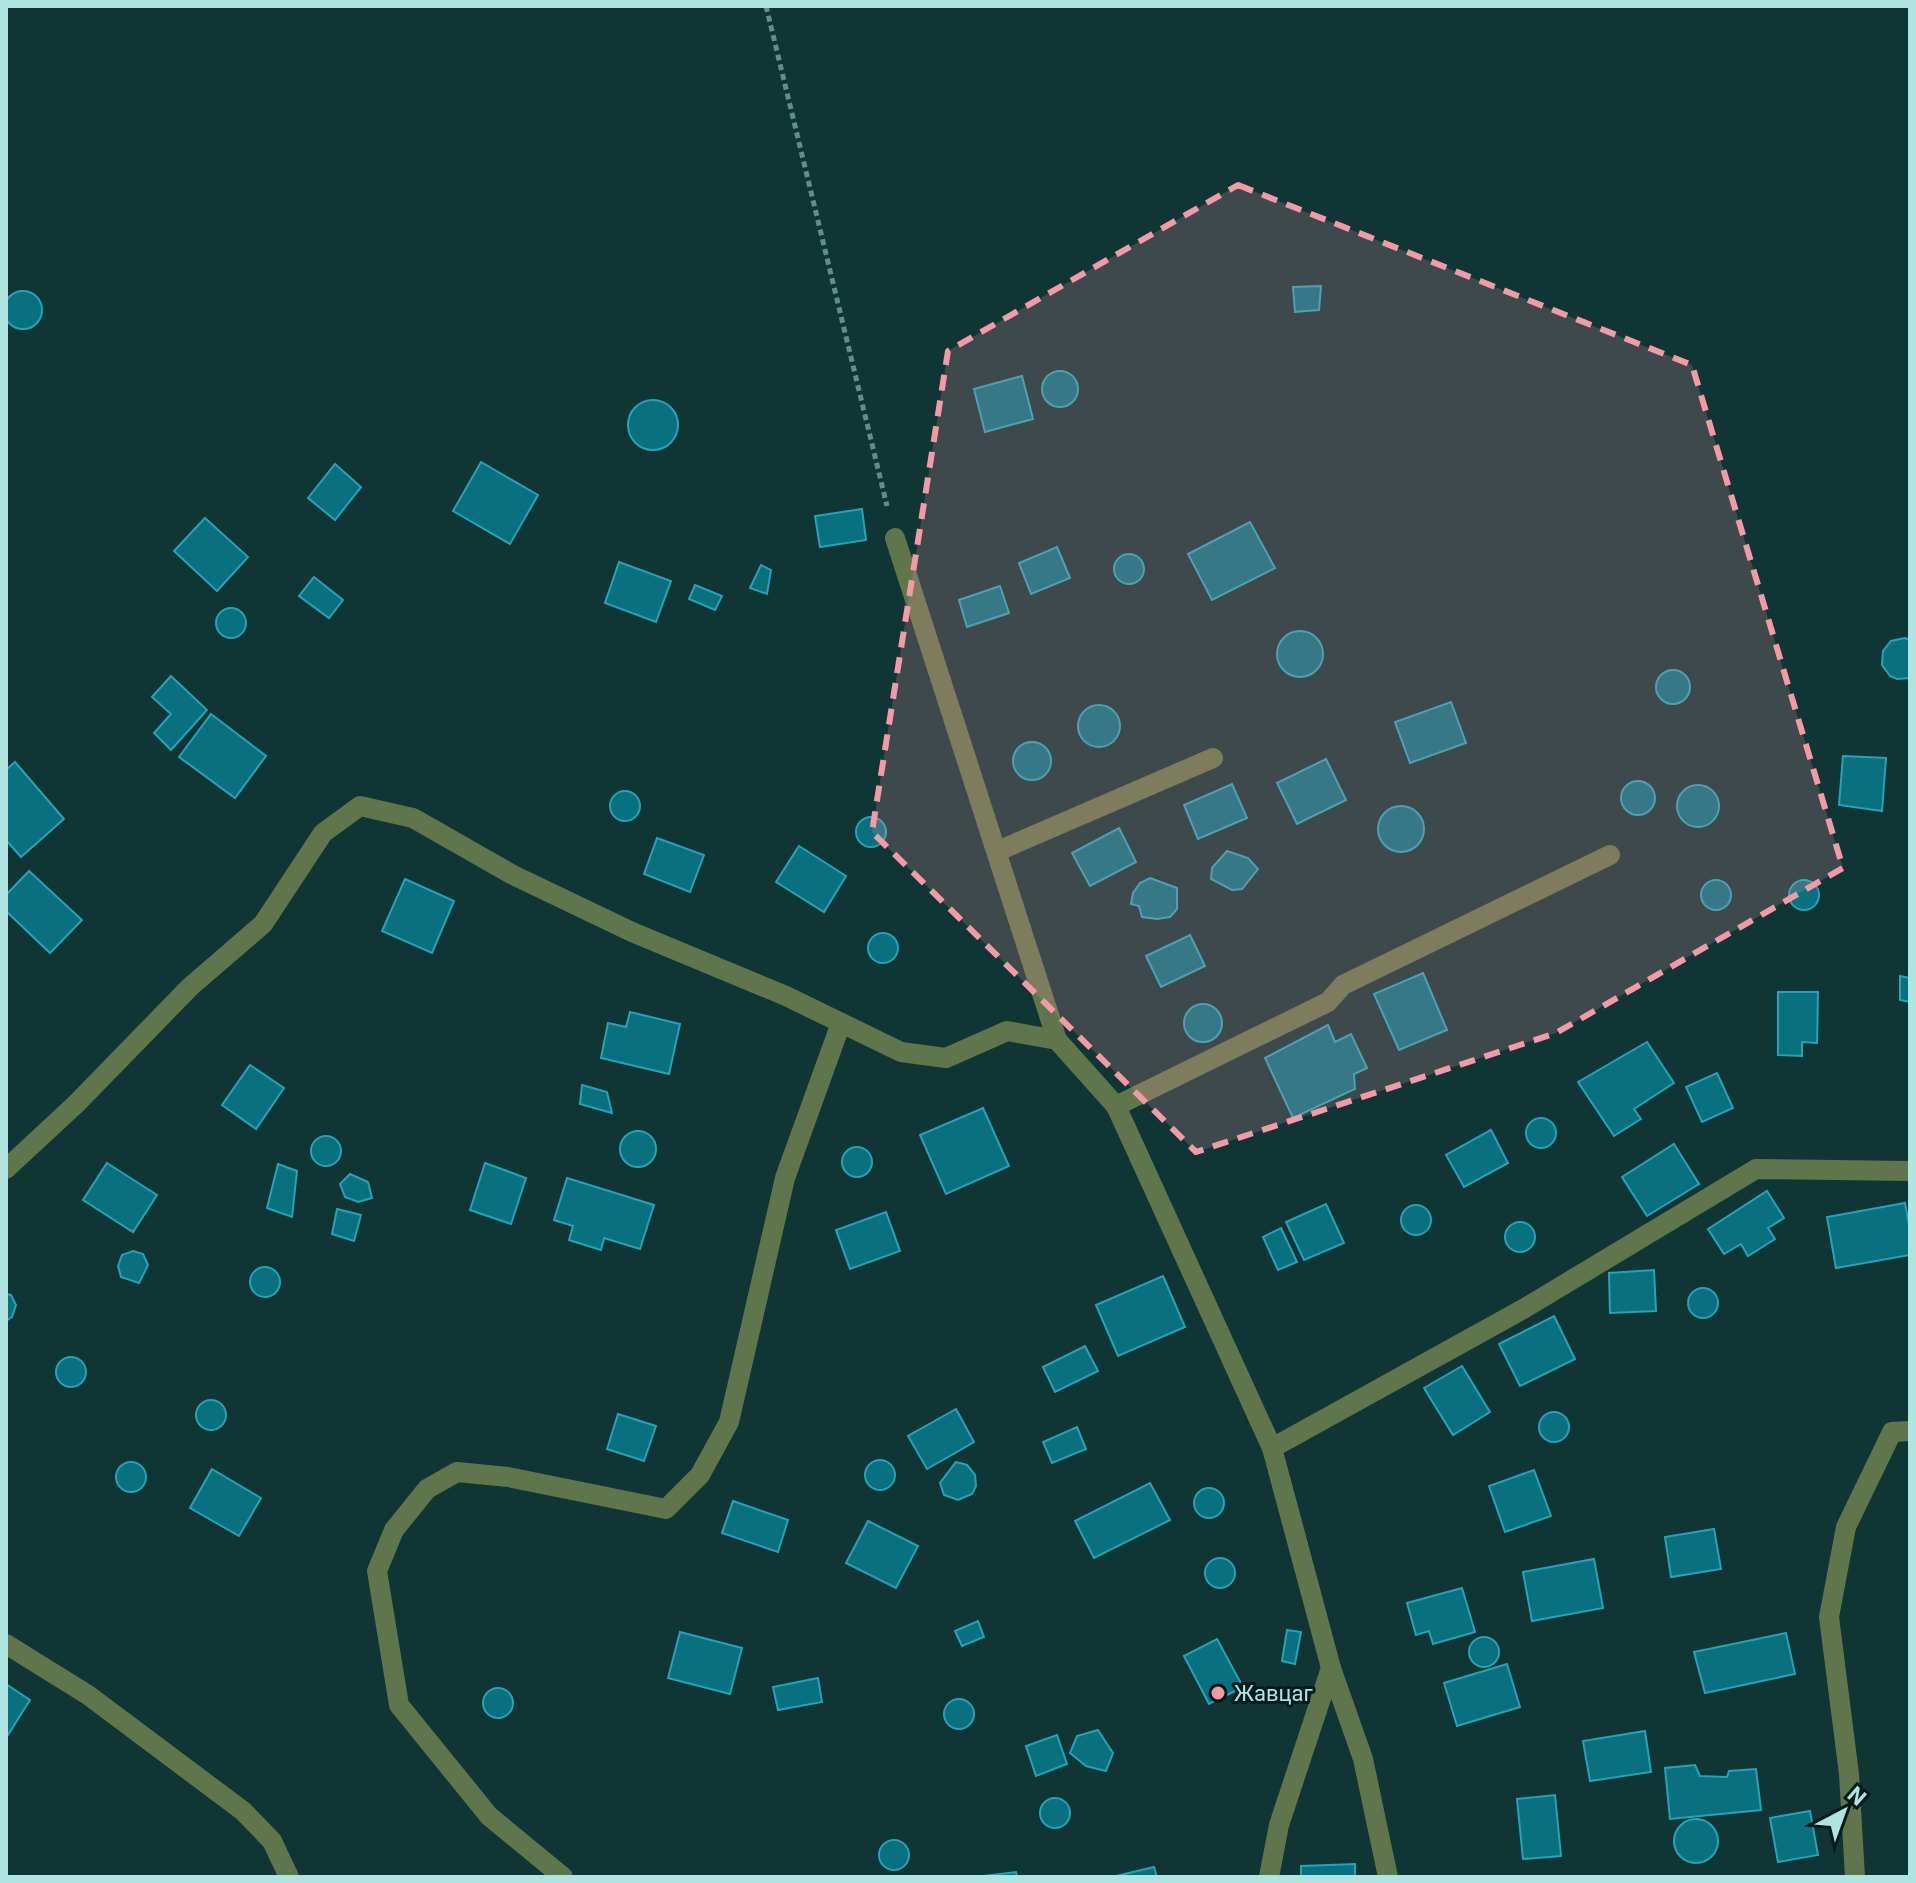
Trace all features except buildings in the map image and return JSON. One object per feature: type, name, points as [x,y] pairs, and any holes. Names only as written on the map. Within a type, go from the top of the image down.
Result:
[{"type":"street","points":[[895,538],[1057,1040],[1116,1106],[1272,1448],[1331,1668],[1363,1759],[1388,1877]]},
{"type":"street","points":[[998,851],[1213,758]]},
{"type":"street","points":[[6,1169],[76,1104],[190,987],[263,924],[323,833],[360,806],[413,818],[513,875],[632,932],[786,996],[901,1052],[946,1058],[1007,1031],[1057,1040]]},
{"type":"street","points":[[1116,1106],[1328,1002],[1343,985],[1610,855]]},
{"type":"street","points":[[563,1877],[489,1816],[399,1705],[377,1571],[394,1530],[418,1499],[427,1489],[457,1472],[508,1477],[666,1509],[700,1475],[729,1422],[785,1178],[841,1023]]},
{"type":"street","points":[[1272,1448],[1525,1308],[1756,1169],[1910,1171]]},
{"type":"street","points":[[1855,1877],[1849,1774],[1829,1617],[1846,1527],[1892,1432],[1910,1431]]},
{"type":"street","points":[[6,1644],[88,1695],[243,1811],[272,1841],[289,1877]]},
{"type":"street","points":[[1269,1877],[1279,1825],[1331,1668]]},
{"type":"path","points":[[766,6],[895,538]]},
{"type":"highlighted area","points":[[1238,185],[1692,365],[1843,868],[1556,1033],[1196,1152],[872,832],[948,351]]},
{"type":"place","name":"Жавцаг","points":[[1218,1693]]}]
